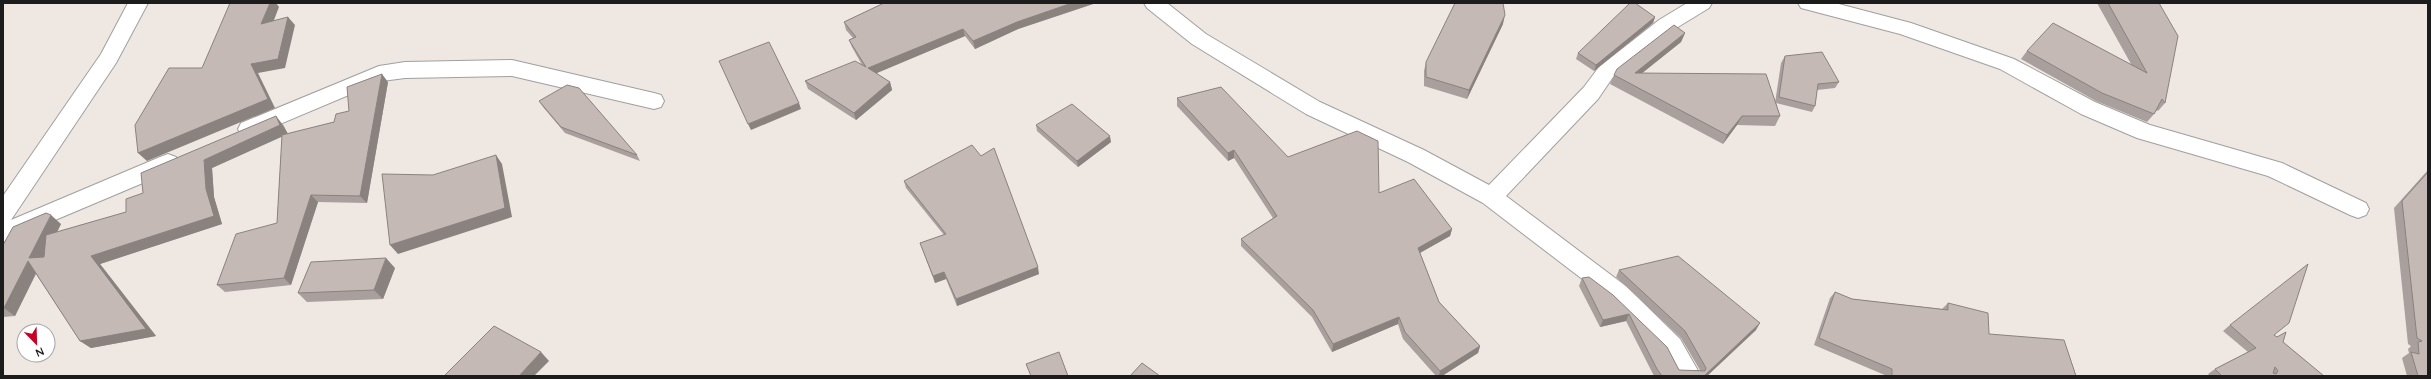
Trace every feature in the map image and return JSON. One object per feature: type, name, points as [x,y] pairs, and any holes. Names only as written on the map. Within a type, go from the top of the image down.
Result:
[{"type":"street","points":[[3,214],[109,58],[138,3]]},
{"type":"street","points":[[1154,3],[1199,38],[1313,108],[1416,156],[1491,197],[1618,294],[1672,346],[1689,376]]},
{"type":"street","points":[[1491,197],[1591,93],[1606,72],[1666,25],[1702,3]]},
{"type":"street","points":[[1808,3],[1904,28],[2007,64],[2088,108],[2138,129],[2274,168],[2358,209]]},
{"type":"street","points":[[227,138],[379,74],[406,70],[512,68],[654,101]]},
{"type":"street","points":[[3,233],[184,156]]},
{"type":"building","points":[[230,3],[270,3],[261,24],[288,17],[278,59],[251,64],[268,99],[138,153],[135,125],[169,68],[202,68]]},
{"type":"building","points":[[884,3],[1072,3],[1017,22],[973,41],[963,29],[868,68],[890,82],[854,113],[805,81],[855,61],[866,67],[849,40],[856,37],[844,22]]},
{"type":"building","points":[[1455,3],[1503,3],[1505,15],[1469,90],[1426,77],[1426,62]]},
{"type":"building","points":[[1630,3],[1635,3],[1655,17],[1596,65],[1578,53]]},
{"type":"building","points":[[2108,3],[2159,3],[2178,36],[2165,103],[2162,99],[2154,114],[2102,93],[2027,51],[2053,23],[2147,73]]},
{"type":"building","points":[[1674,25],[1685,33],[1635,73],[1766,74],[1780,116],[1742,116],[1727,135],[1614,75],[1617,69]]},
{"type":"building","points":[[769,42],[799,103],[748,124],[719,61]]},
{"type":"building","points":[[1822,52],[1839,82],[1818,84],[1815,106],[1779,97],[1785,56]]},
{"type":"building","points":[[382,74],[360,196],[311,195],[284,278],[217,285],[236,234],[277,223],[282,135],[334,122],[336,114],[349,111],[347,87]]},
{"type":"building","points":[[567,85],[579,88],[637,155],[561,127],[539,101]]},
{"type":"building","points":[[1221,87],[1288,157],[1357,131],[1378,141],[1379,193],[1414,179],[1452,229],[1418,248],[1439,302],[1480,346],[1440,371],[1405,332],[1399,317],[1333,344],[1313,310],[1241,239],[1277,216],[1234,150],[1228,153],[1177,98]]},
{"type":"building","points":[[1072,104],[1110,136],[1077,161],[1036,125]]},
{"type":"building","points":[[276,116],[280,125],[204,160],[206,189],[214,216],[91,256],[146,329],[80,341],[28,261],[3,308],[3,245],[13,227],[46,213],[51,215],[29,258],[44,257],[46,235],[126,212],[126,199],[143,193],[141,173]]},
{"type":"building","points":[[972,145],[981,156],[994,148],[1038,267],[956,299],[944,272],[933,276],[920,243],[946,234],[904,181]]},
{"type":"building","points":[[496,155],[505,208],[390,245],[382,174],[433,175]]},
{"type":"building","points":[[2428,172],[2428,376],[2418,376],[2411,352],[2419,354],[2418,342],[2422,341],[2417,338],[2402,201]]},
{"type":"building","points":[[1678,256],[1760,323],[1704,376],[1662,376],[1629,314],[1603,320],[1582,278],[1589,277],[1613,295],[1667,347],[1679,370],[1705,371],[1706,368],[1685,331],[1619,270]]},
{"type":"building","points":[[386,258],[374,290],[298,293],[311,262]]},
{"type":"building","points":[[2308,264],[2289,323],[2274,335],[2277,337],[2286,332],[2283,342],[2324,376],[2222,376],[2215,369],[2256,348],[2230,325]],"holes":[[[2275,367],[2278,371],[2276,374],[2273,373]]]},
{"type":"building","points":[[1835,292],[1852,299],[1948,310],[1948,303],[1988,313],[1989,334],[2064,340],[2076,376],[1892,376],[1892,369],[1819,338]]},
{"type":"building","points":[[494,326],[541,352],[519,376],[444,376]]},
{"type":"building","points":[[1059,352],[1068,376],[1031,376],[1026,364]]},
{"type":"building","points":[[1142,363],[1160,376],[1130,376]]}]
